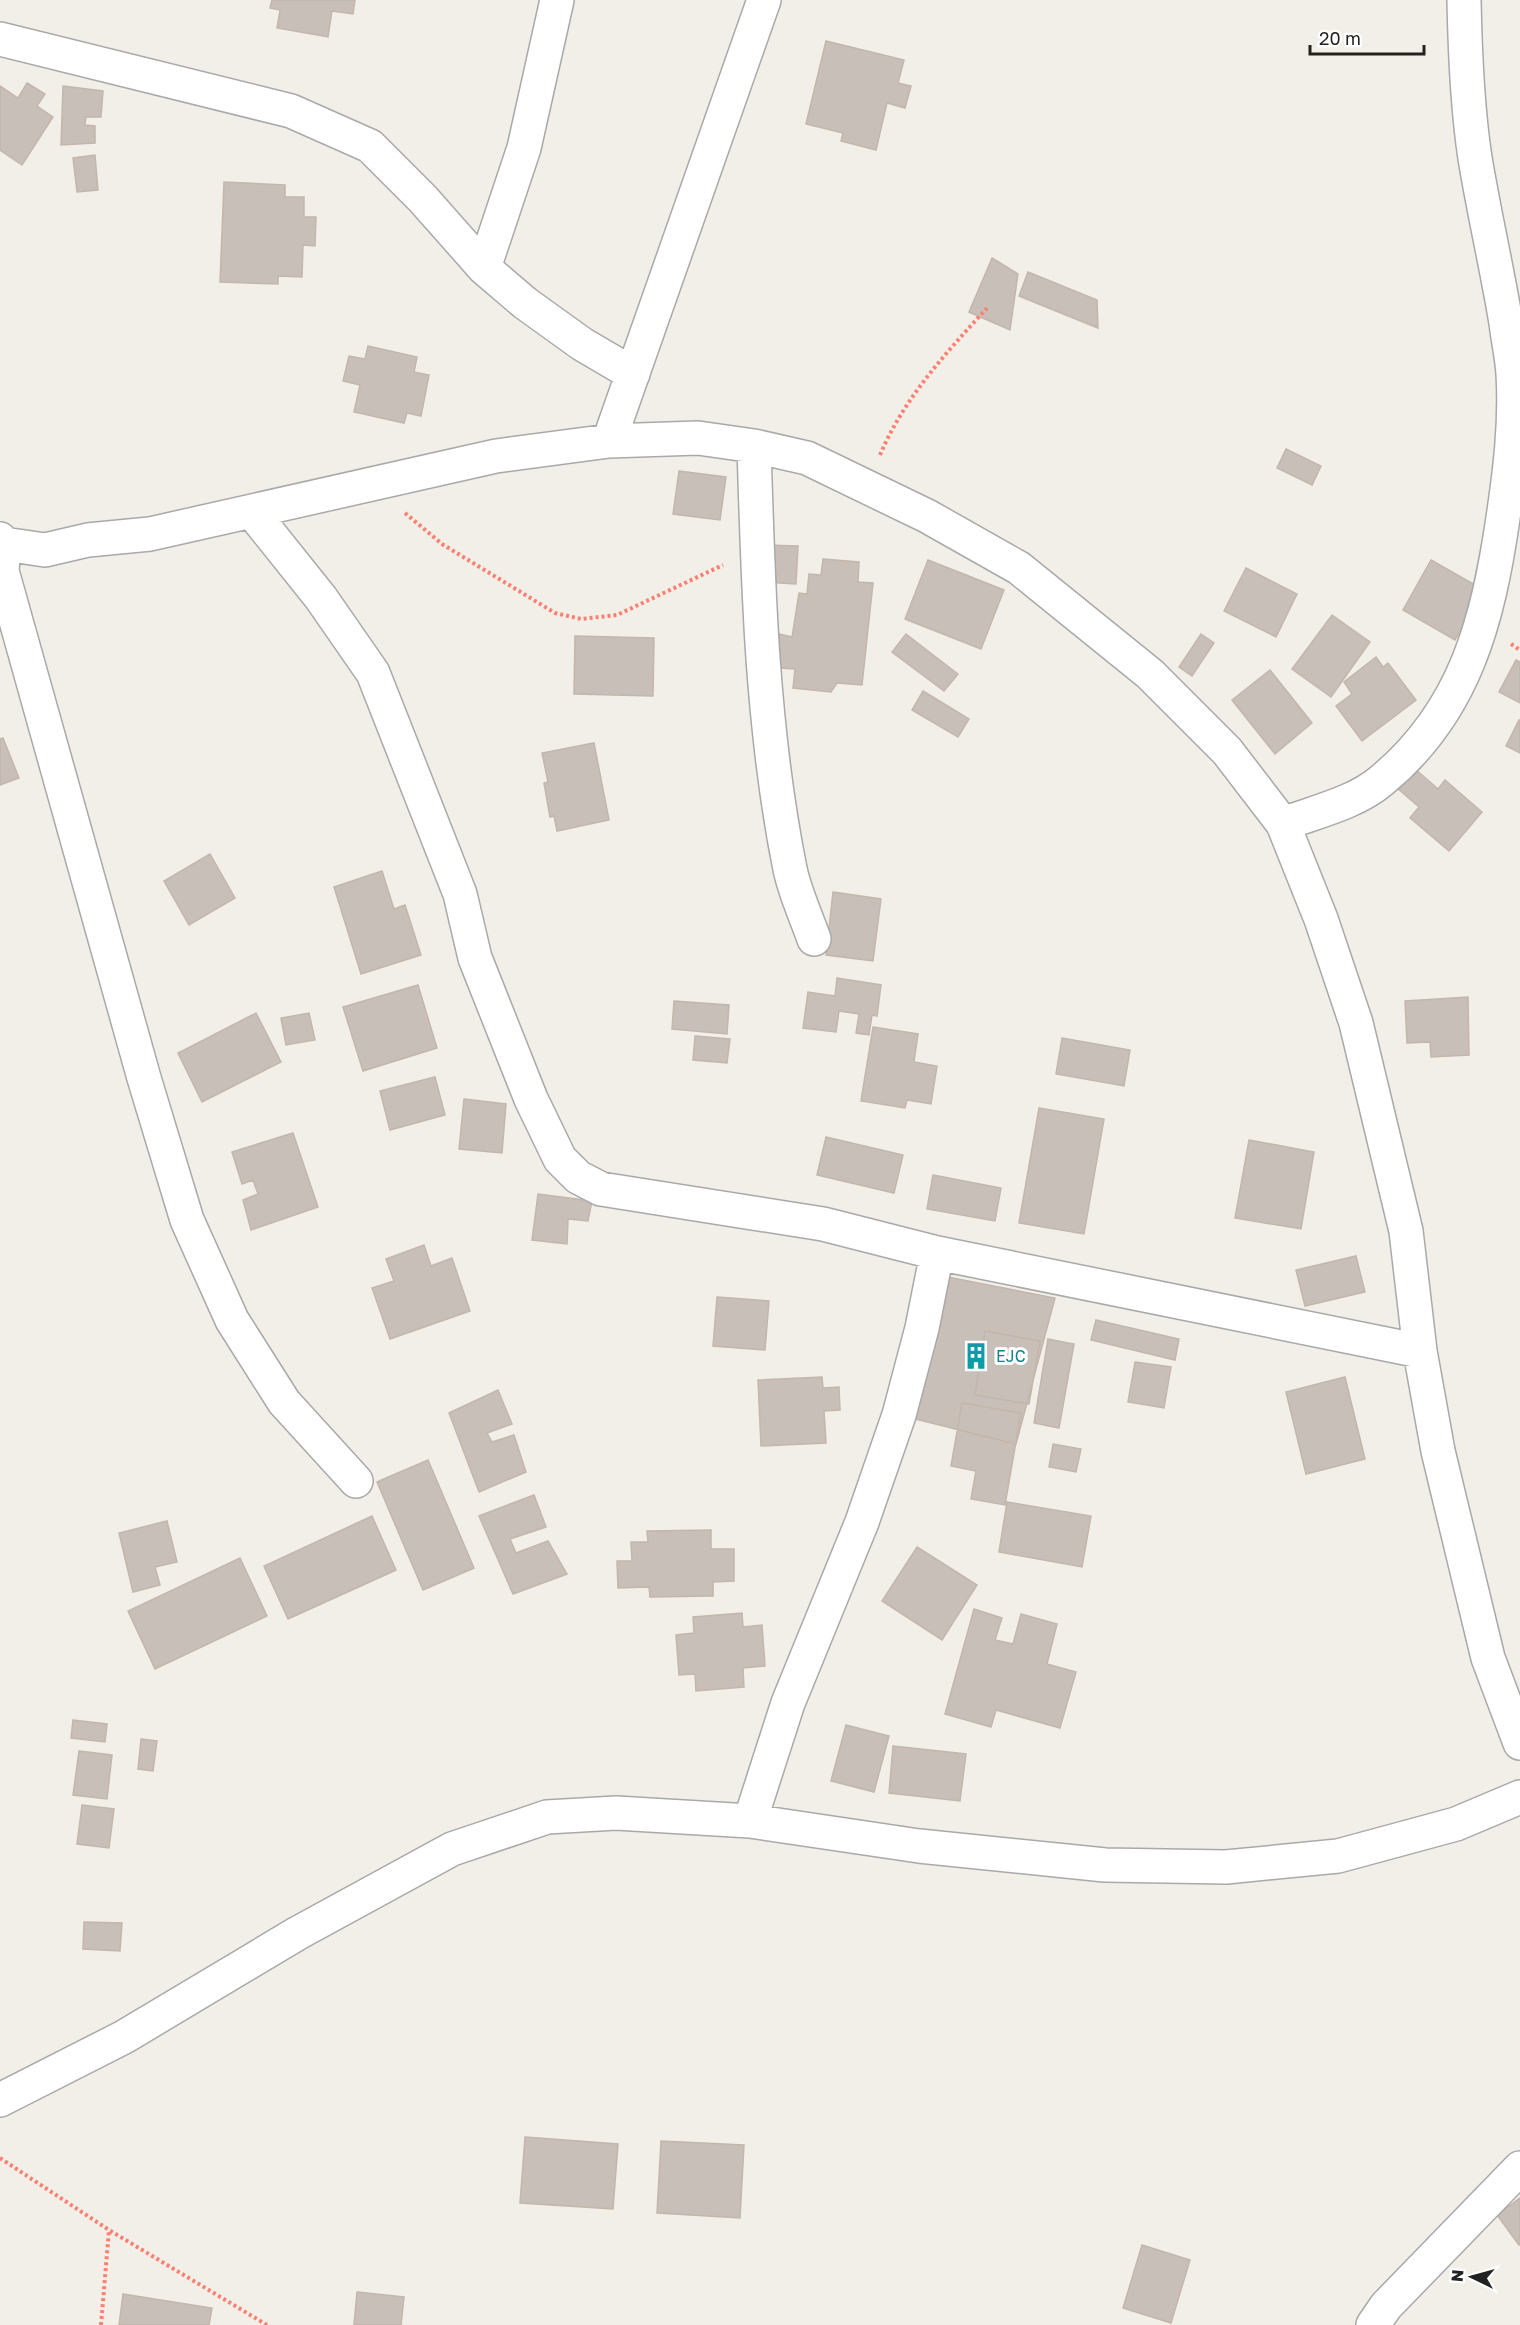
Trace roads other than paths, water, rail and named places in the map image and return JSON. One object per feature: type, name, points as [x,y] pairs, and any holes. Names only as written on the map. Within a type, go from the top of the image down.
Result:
[{"type":"street","points":[[484,268],[524,148],[557,0]]},
{"type":"street","points":[[609,441],[764,0]]},
{"type":"street","points":[[1283,824],[1342,802],[1379,783],[1420,745],[1455,693],[1508,568],[1513,373],[1498,274],[1475,156],[1465,56],[1464,0]]},
{"type":"street","points":[[0,39],[70,54],[140,76],[291,111],[370,146],[423,199],[484,268],[544,317],[633,374]]},
{"type":"street","points":[[356,1481],[284,1402],[232,1320],[187,1220],[144,1077],[2,557],[88,540],[150,534],[253,513],[496,456],[609,441],[698,438],[754,446],[807,458],[867,486],[1019,568],[1150,674],[1227,751],[1283,824],[1321,919],[1356,1023],[1406,1231],[1420,1351],[1438,1451],[1488,1658],[1520,1743]]},
{"type":"street","points":[[754,446],[759,618],[774,761],[791,871],[814,939]]},
{"type":"street","points":[[253,513],[321,598],[373,673],[460,894],[475,958],[531,1099],[560,1159],[578,1177],[601,1189],[823,1224],[937,1253],[1420,1351]]},
{"type":"street","points":[[750,1821],[788,1703],[862,1522],[899,1415],[922,1328],[937,1253]]},
{"type":"street","points":[[0,2100],[124,2037],[298,1933],[452,1849],[547,1817],[616,1813],[750,1821],[919,1846],[1105,1865],[1226,1867],[1338,1856],[1456,1824],[1520,1797]]},
{"type":"street","points":[[1373,2325],[1386,2306],[1520,2168]]},
{"type":"place","name":"EJC","points":[[976,1356]]}]
